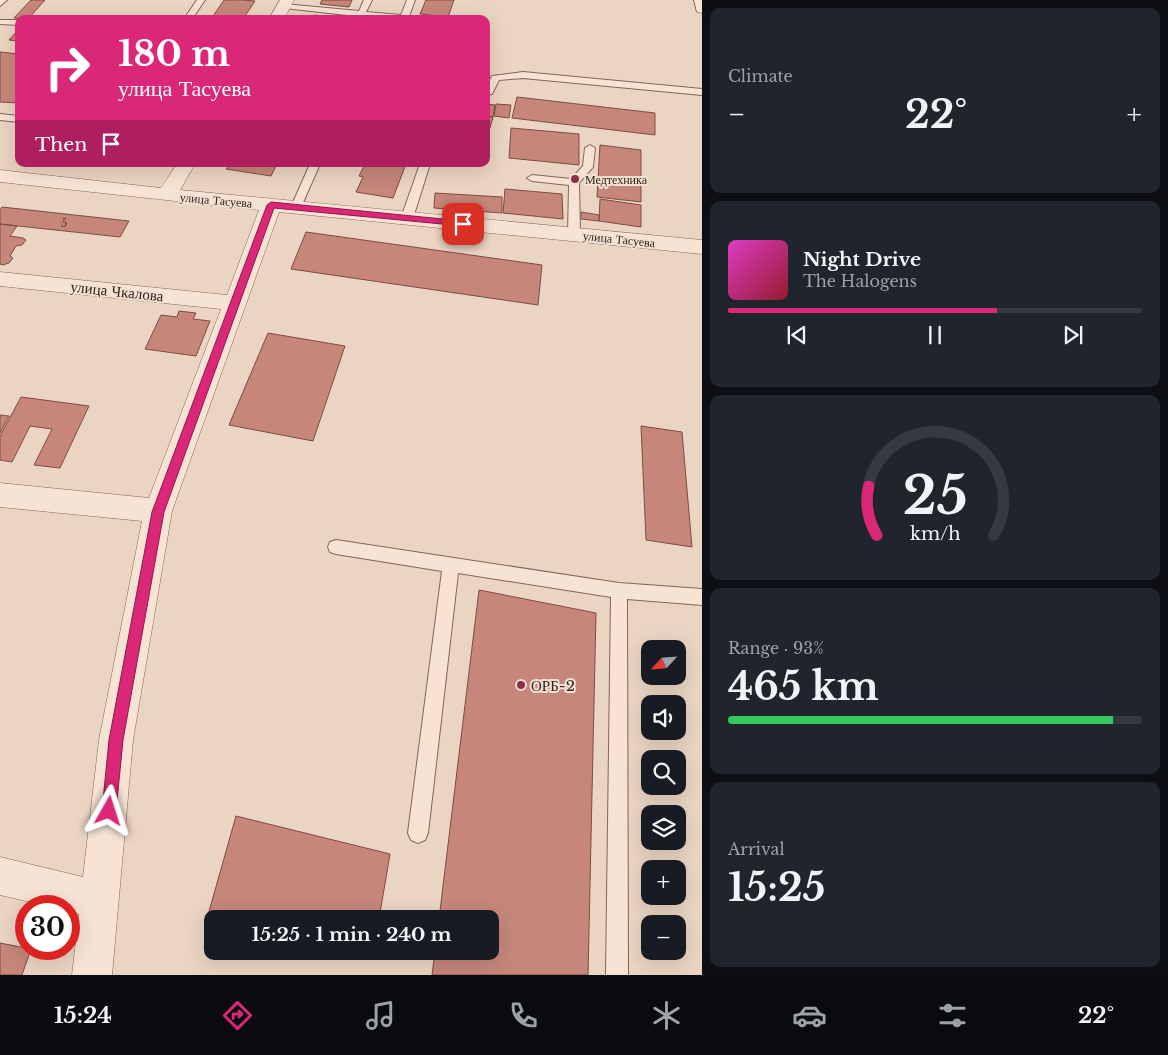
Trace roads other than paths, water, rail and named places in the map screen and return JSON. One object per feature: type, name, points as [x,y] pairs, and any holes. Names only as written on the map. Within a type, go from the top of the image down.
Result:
[{"type":"street","points":[[701,0],[702,9]]},
{"type":"street","points":[[278,15],[286,3]]},
{"type":"street","points":[[167,195],[184,167]]},
{"type":"street","name":"улица Тасуева","points":[[0,176],[167,195],[702,247]]},
{"type":"street","points":[[92,975],[116,740],[158,512],[234,303],[284,206]]},
{"type":"street","name":"улица Чкалова","points":[[0,279],[234,303]]},
{"type":"street","points":[[0,495],[158,512]]},
{"type":"street","points":[[0,876],[100,900]]},
{"type":"lane","points":[[0,4],[4,0]]},
{"type":"lane","points":[[191,15],[201,0]]},
{"type":"lane","points":[[360,15],[368,0]]},
{"type":"lane","points":[[404,15],[411,0]]},
{"type":"lane","points":[[286,3],[354,15]]},
{"type":"lane","points":[[0,22],[15,23]]},
{"type":"lane","points":[[490,92],[495,78],[523,75],[702,92]]},
{"type":"lane","points":[[0,117],[15,119]]},
{"type":"lane","points":[[574,234],[574,182],[588,166],[590,148]]},
{"type":"lane","points":[[284,206],[313,167]]},
{"type":"lane","points":[[407,218],[424,167]]},
{"type":"lane","points":[[532,178],[574,182]]},
{"type":"lane","points":[[336,547],[619,591],[702,597]]},
{"type":"lane","points":[[418,833],[451,565]]},
{"type":"lane","points":[[617,975],[619,591]]},
{"type":"place","name":"Медтехника","points":[[575,179]]},
{"type":"place","name":"ОРБ-2","points":[[521,685]]}]
